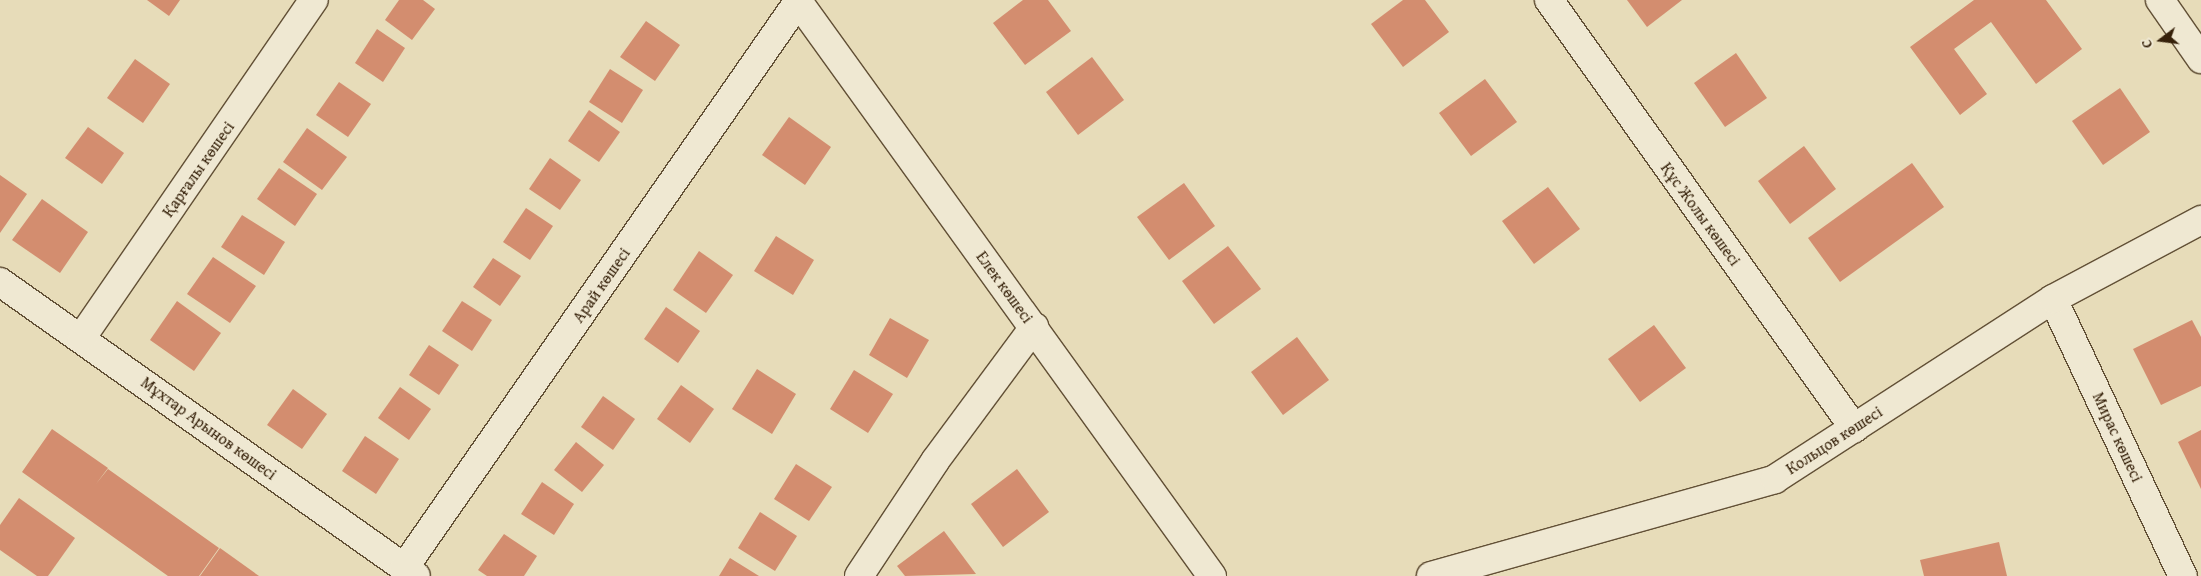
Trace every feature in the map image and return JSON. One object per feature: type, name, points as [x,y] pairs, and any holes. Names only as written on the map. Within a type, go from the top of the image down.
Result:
[{"type":"street","name":"Қарғалы көшесі","points":[[82,337],[314,0]]},
{"type":"street","name":"Құс Жолы көшесі","points":[[1549,0],[1854,428]]},
{"type":"street","points":[[2160,0],[2201,59]]},
{"type":"street","name":"Елек көшесі","points":[[797,1],[1212,576]]},
{"type":"street","name":"Арай көшесі","points":[[410,572],[797,1]]},
{"type":"street","name":"Кольцов көшесі","points":[[1431,576],[1775,479],[2053,299],[2201,220]]},
{"type":"street","name":"Мұхтар Арынов көшесі","points":[[0,282],[82,337],[410,572]]},
{"type":"street","name":"Мирас көшесі","points":[[2053,299],[2183,576]]},
{"type":"street","points":[[860,576],[935,461],[1034,327]]},
{"type":"building","points":[[147,0],[180,0],[169,16]]},
{"type":"building","points":[[399,0],[423,0],[435,9],[412,40],[385,20]]},
{"type":"building","points":[[1023,0],[1048,0],[1071,31],[1025,65],[993,23]]},
{"type":"building","points":[[1403,0],[1425,0],[1449,32],[1403,67],[1371,24]]},
{"type":"building","points":[[1627,0],[1682,0],[1647,27]]},
{"type":"building","points":[[1974,0],[2046,0],[2082,49],[2036,84],[1991,22],[1954,49],[1987,94],[1960,115],[1910,47]]},
{"type":"building","points":[[646,21],[680,45],[655,81],[620,57]]},
{"type":"building","points":[[377,29],[405,48],[383,82],[355,63]]},
{"type":"building","points":[[1736,53],[1767,98],[1725,127],[1694,83]]},
{"type":"building","points":[[1092,57],[1124,100],[1078,135],[1046,92]]},
{"type":"building","points":[[135,59],[170,84],[143,123],[107,98]]},
{"type":"building","points":[[610,69],[643,90],[622,123],[589,102]]},
{"type":"building","points":[[1485,79],[1517,122],[1471,156],[1439,113]]},
{"type":"building","points":[[339,82],[371,104],[348,137],[316,115]]},
{"type":"building","points":[[2120,88],[2150,132],[2103,165],[2072,121]]},
{"type":"building","points":[[589,110],[620,132],[599,162],[568,141]]},
{"type":"building","points":[[789,117],[831,147],[805,185],[762,155]]},
{"type":"building","points":[[88,127],[124,153],[102,184],[65,158]]},
{"type":"building","points":[[307,128],[347,157],[322,190],[283,162]]},
{"type":"building","points":[[1804,146],[1836,189],[1790,224],[1758,181]]},
{"type":"building","points":[[550,158],[581,180],[560,210],[529,189]]},
{"type":"building","points":[[1912,163],[1944,207],[1840,282],[1808,238]]},
{"type":"building","points":[[279,168],[317,194],[295,226],[257,199]]},
{"type":"building","points":[[0,175],[27,194],[0,233]]},
{"type":"building","points":[[1184,183],[1215,226],[1169,260],[1137,217]]},
{"type":"building","points":[[1548,187],[1580,229],[1534,264],[1502,221]]},
{"type":"building","points":[[42,199],[88,232],[60,273],[12,240]]},
{"type":"building","points":[[526,208],[553,226],[530,260],[503,242]]},
{"type":"building","points":[[242,215],[285,242],[264,275],[221,247]]},
{"type":"building","points":[[776,236],[814,260],[793,295],[754,271]]},
{"type":"building","points":[[1228,246],[1261,289],[1214,324],[1182,281]]},
{"type":"building","points":[[699,251],[733,275],[706,313],[673,290]]},
{"type":"building","points":[[213,257],[256,286],[230,323],[187,294]]},
{"type":"building","points":[[493,258],[521,276],[500,306],[473,287]]},
{"type":"building","points":[[177,301],[221,333],[194,371],[150,340]]},
{"type":"building","points":[[462,301],[492,320],[472,351],[442,331]]},
{"type":"building","points":[[666,307],[700,331],[678,363],[644,339]]},
{"type":"building","points":[[890,318],[929,340],[907,378],[869,355]]},
{"type":"building","points":[[2192,320],[2201,337],[2201,386],[2161,405],[2133,349]]},
{"type":"building","points":[[1654,325],[1686,368],[1640,402],[1608,359]]},
{"type":"building","points":[[1297,337],[1329,380],[1283,415],[1251,372]]},
{"type":"building","points":[[429,345],[459,365],[439,395],[409,375]]},
{"type":"building","points":[[757,369],[796,394],[772,434],[732,409]]},
{"type":"building","points":[[854,370],[893,394],[868,433],[830,409]]},
{"type":"building","points":[[681,385],[714,409],[690,443],[657,419]]},
{"type":"building","points":[[400,387],[431,409],[409,440],[378,418]]},
{"type":"building","points":[[293,389],[327,414],[302,449],[267,425]]},
{"type":"building","points":[[603,396],[635,419],[613,450],[581,427]]},
{"type":"building","points":[[52,429],[108,468],[96,484],[108,469],[219,548],[199,576],[168,576],[22,472]]},
{"type":"building","points":[[2201,430],[2201,489],[2178,442]]},
{"type":"building","points":[[365,436],[399,459],[376,494],[342,471]]},
{"type":"building","points":[[576,442],[604,465],[582,492],[554,470]]},
{"type":"building","points":[[796,464],[832,487],[809,521],[774,499]]},
{"type":"building","points":[[1017,469],[1049,512],[1003,547],[971,504]]},
{"type":"building","points":[[542,482],[574,504],[554,535],[521,514]]},
{"type":"building","points":[[19,498],[75,538],[48,576],[37,576],[0,550],[0,525]]},
{"type":"building","points":[[760,512],[797,536],[775,571],[738,548]]},
{"type":"building","points":[[944,531],[976,574],[905,576],[897,566]]},
{"type":"building","points":[[504,534],[537,556],[524,576],[487,576],[478,570]]},
{"type":"building","points":[[1999,542],[2007,576],[1924,576],[1920,560]]},
{"type":"building","points":[[220,548],[259,576],[200,576]]},
{"type":"building","points":[[730,558],[759,576],[719,576]]}]
